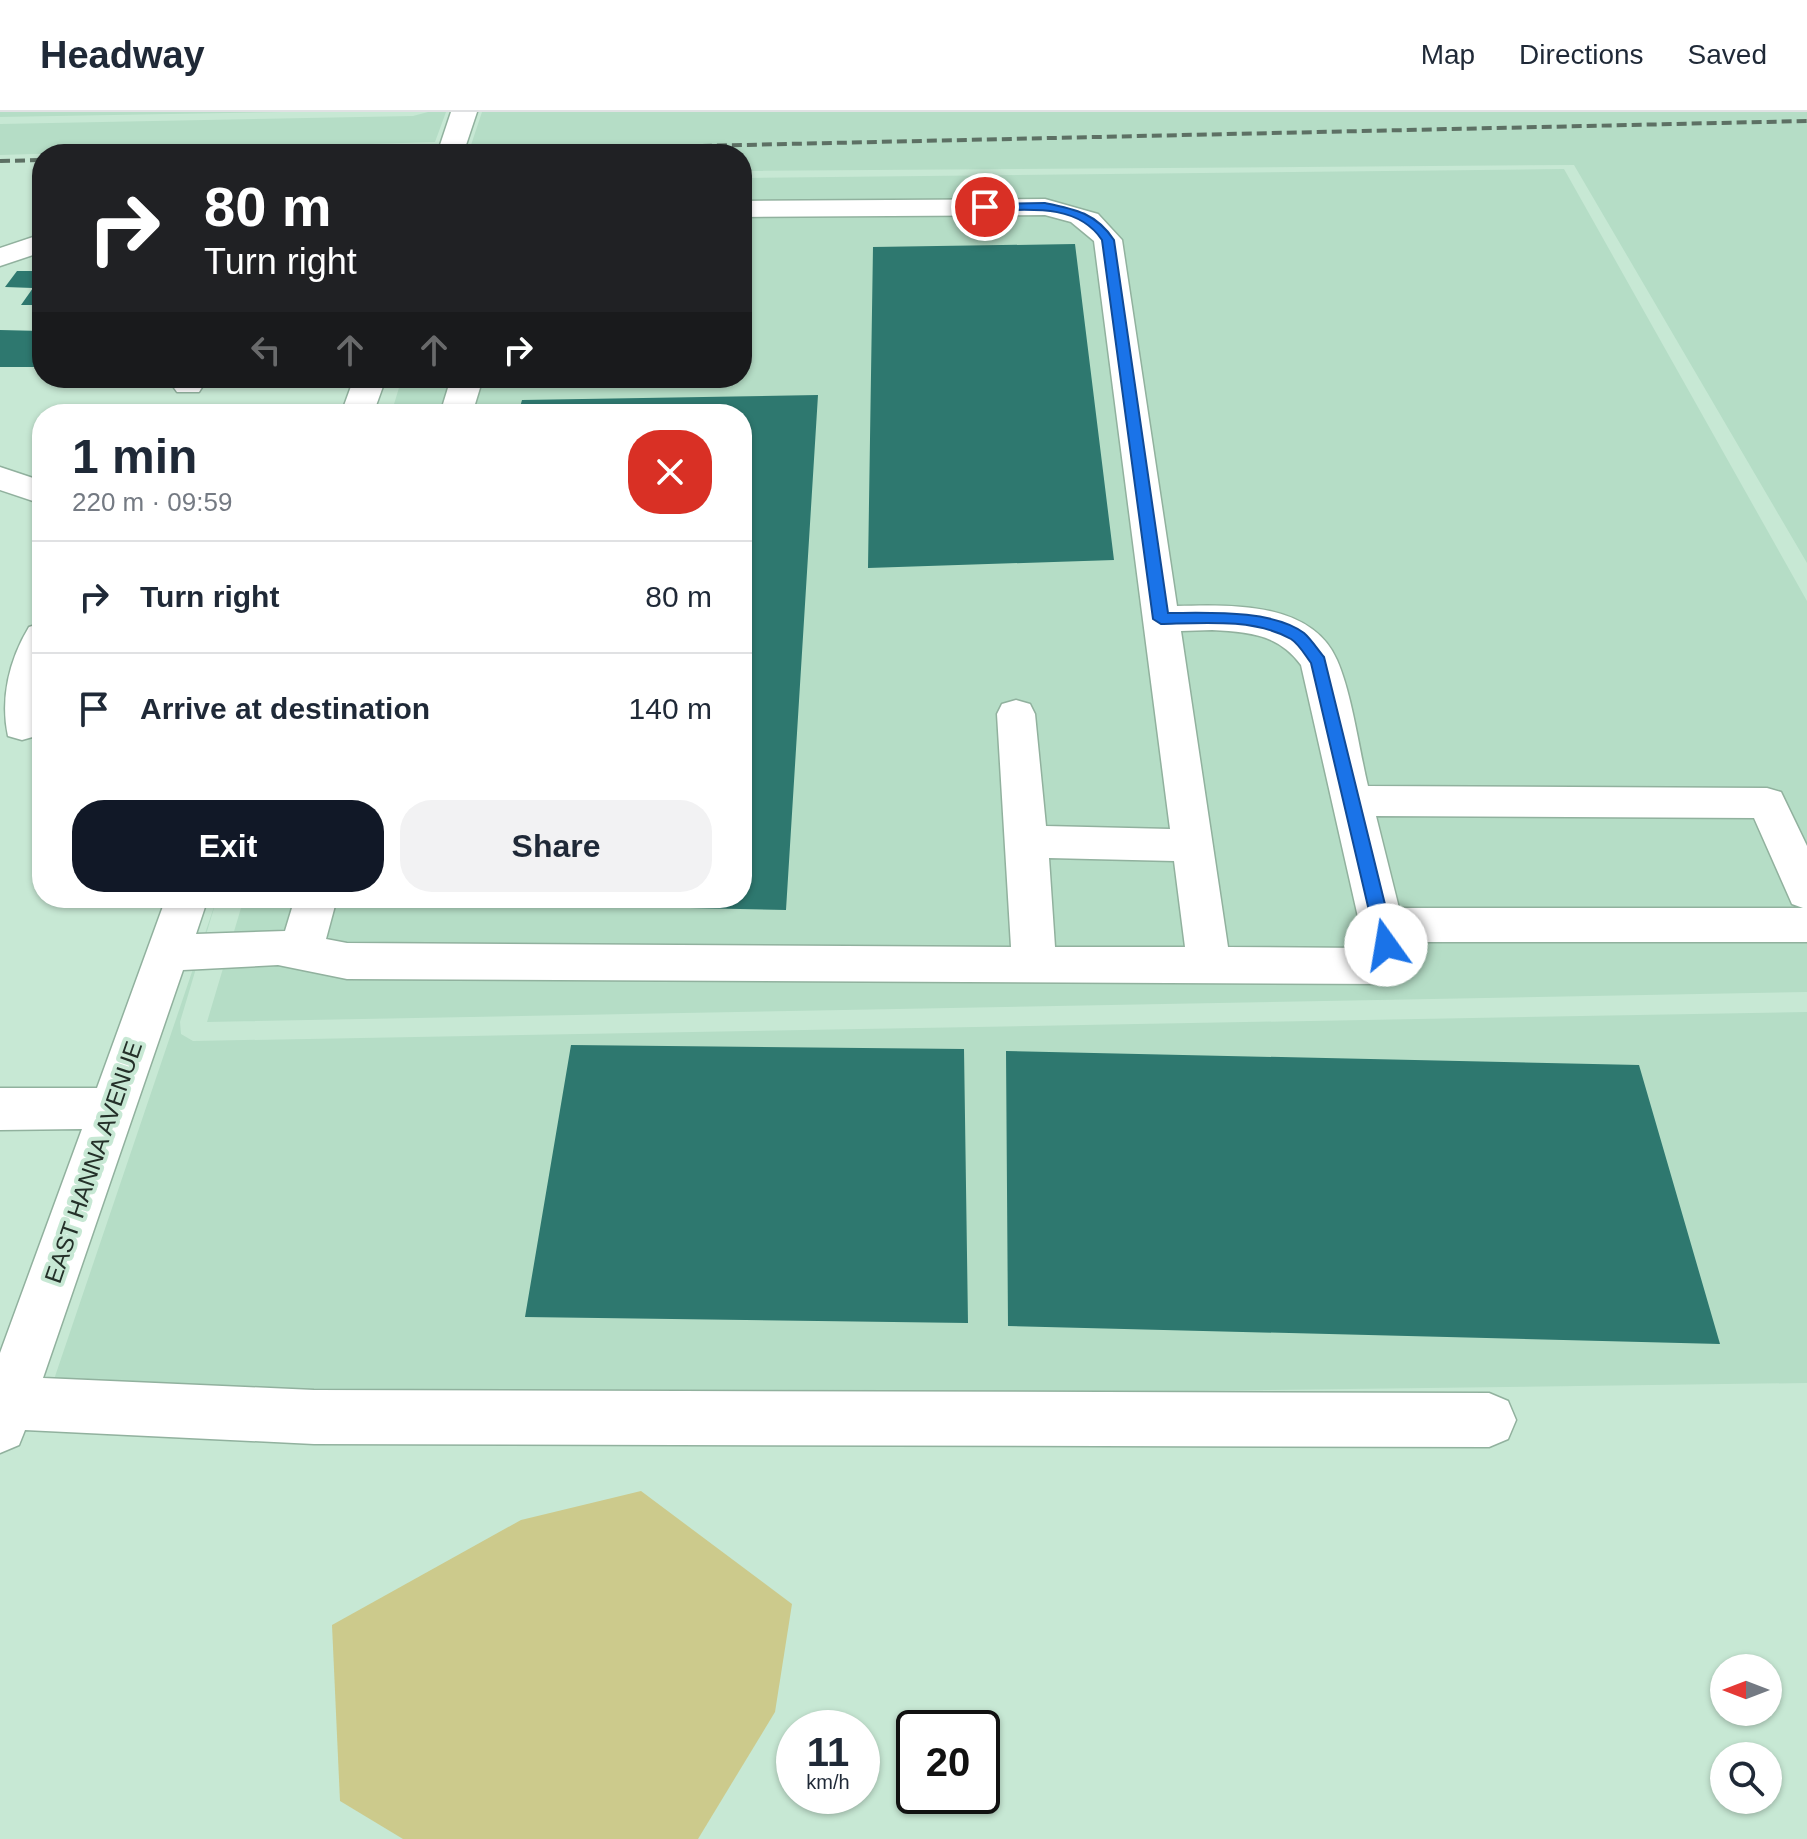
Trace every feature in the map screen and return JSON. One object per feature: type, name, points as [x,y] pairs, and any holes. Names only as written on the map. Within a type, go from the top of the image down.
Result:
[{"type":"street","points":[[453,144],[464,112]]},
{"type":"street","points":[[752,209],[1045,207],[1077,213],[1098,225],[1108,240],[1209,965]]},
{"type":"street","points":[[0,257],[32,246]]},
{"type":"street","points":[[0,478],[32,489]]},
{"type":"street","points":[[167,953],[278,947],[347,961],[1391,966],[1319,661],[1298,636],[1263,623],[1218,618],[1161,619]]},
{"type":"street","points":[[21,737],[15,700],[32,655]]},
{"type":"street","points":[[1016,714],[1034,965]]},
{"type":"street","points":[[1352,801],[1767,803],[1807,892]]},
{"type":"street","points":[[1027,842],[1192,845]]},
{"type":"street","name":"EAST HANNA AVENUE","points":[[4,1414],[183,908]]},
{"type":"street","points":[[300,952],[313,908]]},
{"type":"street","points":[[1382,925],[1807,925]]},
{"type":"street","points":[[0,1109],[113,1108]]},
{"type":"street","points":[[4,1414],[1489,1420]]},
{"type":"shaded area","points":[[0,112],[283,112],[0,117]]},
{"type":"shaded area","points":[[446,112],[435,142],[32,144],[32,154],[0,155],[0,124],[413,116]]},
{"type":"shaded area","points":[[482,112],[1807,112],[1807,563],[1574,165],[752,171],[752,144],[471,144]]},
{"type":"shaded area","points":[[1564,169],[1807,601],[1807,992],[207,1022],[241,908],[752,908],[752,404],[394,404],[399,388],[752,388],[752,178]]},
{"type":"shaded area","points":[[214,908],[180,1022],[181,1034],[193,1041],[1807,1012],[1807,1383],[45,1406]]},
{"type":"shaded area","points":[[641,1491],[792,1604],[775,1712],[698,1839],[403,1839],[340,1801],[332,1625],[521,1520]]},
{"type":"building","points":[[1075,244],[1114,560],[868,568],[873,247]]},
{"type":"building","points":[[17,271],[32,271],[32,288],[5,287]]},
{"type":"building","points":[[32,289],[32,305],[21,305]]},
{"type":"building","points":[[0,330],[32,331],[32,367],[0,367]]},
{"type":"building","points":[[818,395],[786,910],[689,908],[752,908],[752,404],[521,404],[522,400]]},
{"type":"building","points":[[571,1045],[964,1049],[968,1323],[525,1317]]},
{"type":"building","points":[[1006,1051],[1639,1065],[1720,1344],[1008,1326]]},
{"type":"railway","points":[[752,145],[1807,121]]},
{"type":"railway","points":[[0,161],[32,160]]},
{"type":"route","points":[[985,207],[1045,207],[1077,213],[1098,225],[1108,240],[1161,619],[1218,618],[1263,623],[1298,636],[1319,661],[1386,945]]}]
